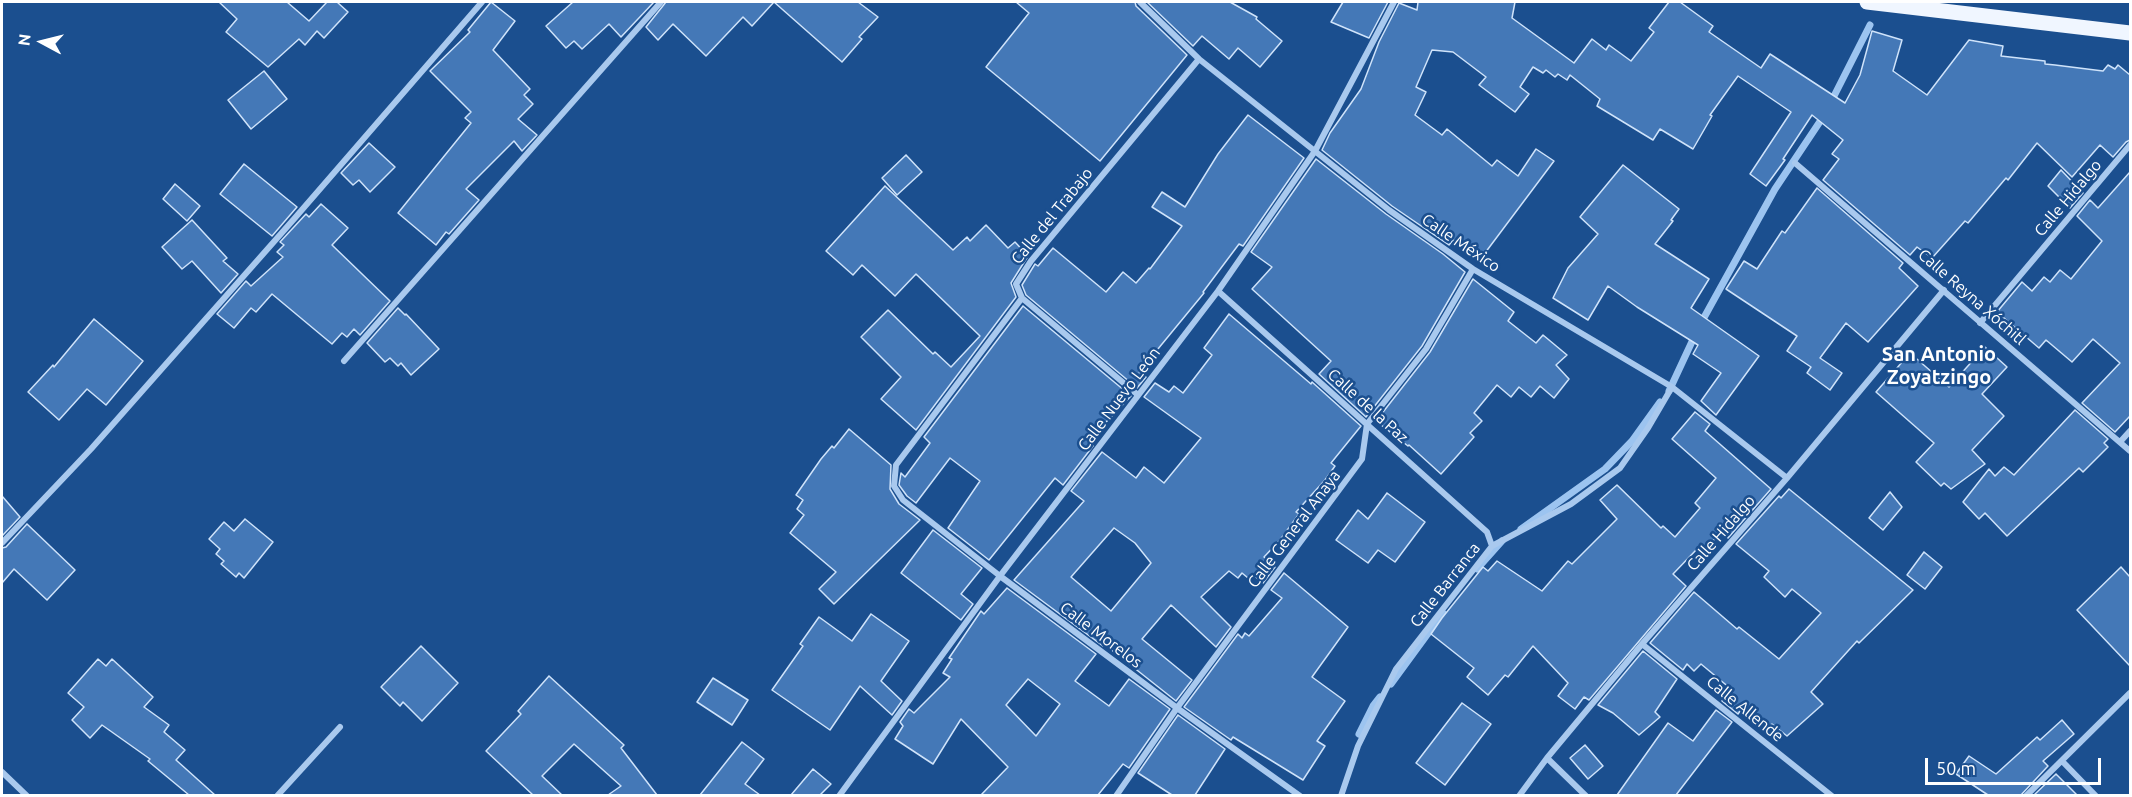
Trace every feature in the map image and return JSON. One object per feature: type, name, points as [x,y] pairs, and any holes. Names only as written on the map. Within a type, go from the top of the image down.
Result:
[{"type":"main road","points":[[1867,2],[2130,33]]},
{"type":"street","points":[[2,543],[99,440],[482,2]]},
{"type":"street","points":[[344,361],[661,2]]},
{"type":"street","name":"Calle México","points":[[1140,2],[1199,59],[1389,210],[1473,269],[1672,387],[1787,478]]},
{"type":"street","name":"Calle Nuevo León","points":[[839,795],[1000,576],[1218,291],[1315,151],[1394,2]]},
{"type":"street","name":"Calle del Trabajo","points":[[1022,298],[1016,284],[1031,261],[1199,59]]},
{"type":"street","name":"Calle Hidalgo","points":[[1980,324],[2130,146]]},
{"type":"street","name":"Calle Reyna Xóchitl","points":[[1795,163],[2130,451]]},
{"type":"street","points":[[1367,424],[1426,349],[1473,269]]},
{"type":"street","name":"Calle Hidalgo","points":[[1519,795],[1642,644],[1787,478],[1944,290]]},
{"type":"street","name":"Calle de la Paz","points":[[1218,291],[1488,532],[1492,546]]},
{"type":"street","points":[[1022,298],[1138,395]]},
{"type":"street","name":"Calle Morelos","points":[[1022,298],[896,465],[894,486],[903,500],[1000,576],[1177,708],[1300,795]]},
{"type":"street","name":"Calle Barranca","points":[[1341,795],[1358,746],[1396,669],[1492,546],[1571,504],[1620,468],[1648,428],[1672,387]]},
{"type":"street","name":"Calle General Anaya","points":[[1116,795],[1177,708],[1362,459],[1367,424]]},
{"type":"street","points":[[2120,442],[2130,431]]},
{"type":"street","name":"Calle Allende","points":[[1642,644],[1832,795]]},
{"type":"street","points":[[2026,795],[2130,693]]},
{"type":"street","points":[[277,795],[339,727]]},
{"type":"street","points":[[1547,758],[1586,795]]},
{"type":"street","points":[[2062,761],[2096,795]]},
{"type":"street","points":[[2,772],[27,795]]},
{"type":"building","points":[[219,2],[287,2],[309,21],[327,2],[337,2],[348,12],[324,38],[317,31],[305,45],[299,39],[268,67],[226,32],[237,19]]},
{"type":"building","points":[[491,2],[515,21],[493,50],[530,89],[524,95],[533,104],[518,119],[537,135],[522,151],[514,141],[466,189],[479,200],[436,245],[398,213],[471,123],[465,118],[471,112],[430,71],[470,32],[468,30]]},
{"type":"building","points":[[573,2],[654,2],[621,37],[609,24],[582,49],[574,41],[566,48],[546,26]]},
{"type":"building","points":[[666,2],[774,2],[752,26],[743,17],[706,56],[673,24],[658,40],[646,27]]},
{"type":"building","points":[[774,2],[858,2],[878,17],[859,37],[862,39],[842,62]]},
{"type":"building","points":[[1016,2],[1135,2],[1136,6],[1187,55],[1100,161],[986,67],[1029,13]]},
{"type":"building","points":[[1147,2],[1230,2],[1257,17],[1256,19],[1282,41],[1260,67],[1238,48],[1229,59],[1202,36],[1193,46]]},
{"type":"building","points":[[1343,2],[1388,2],[1369,38],[1331,22]]},
{"type":"building","points":[[1418,2],[1515,2],[1512,18],[1574,63],[1592,39],[1606,50],[1609,45],[1631,61],[1654,32],[1649,28],[1669,2],[1680,2],[1713,26],[1709,32],[1761,68],[1770,54],[1845,103],[1860,75],[1872,31],[1902,40],[1893,71],[1927,95],[1969,40],[2003,46],[2001,56],[2045,61],[2045,64],[2103,71],[2108,65],[2115,69],[2118,65],[2130,75],[2130,140],[2113,157],[2100,145],[2072,177],[2037,143],[2008,180],[2006,178],[1968,223],[1965,221],[1932,258],[1917,247],[1910,255],[1823,180],[1839,159],[1832,154],[1843,140],[1812,115],[1783,159],[1785,160],[1766,186],[1750,174],[1791,112],[1738,76],[1710,115],[1712,116],[1693,149],[1660,129],[1653,140],[1597,106],[1600,99],[1570,75],[1567,80],[1558,74],[1555,77],[1546,70],[1543,73],[1533,67],[1520,87],[1529,94],[1515,112],[1479,85],[1486,77],[1453,52],[1432,50],[1416,87],[1426,92],[1415,115],[1442,135],[1447,129],[1492,166],[1497,160],[1518,176],[1536,149],[1554,161],[1482,257],[1453,240],[1449,245],[1392,206],[1322,150],[1330,133],[1361,89],[1379,42],[1399,3],[1417,10]]},
{"type":"building","points":[[264,71],[287,99],[251,129],[228,100]]},
{"type":"building","points":[[1248,115],[1304,158],[1243,246],[1239,244],[1204,293],[1139,372],[1146,377],[1137,388],[1026,295],[1022,285],[1035,264],[1038,266],[1053,248],[1106,292],[1123,272],[1136,283],[1150,269],[1182,226],[1152,207],[1162,192],[1185,207],[1218,154]]},
{"type":"building","points":[[369,143],[395,167],[370,192],[359,180],[353,185],[341,173]]},
{"type":"building","points":[[906,155],[922,172],[897,195],[882,178]]},
{"type":"building","points":[[1316,159],[1465,272],[1422,346],[1366,417],[1319,374],[1331,361],[1252,289],[1272,267],[1251,252]]},
{"type":"building","points":[[244,164],[297,207],[272,236],[220,194]]},
{"type":"building","points":[[1623,165],[1679,209],[1671,220],[1673,221],[1655,244],[1709,279],[1691,308],[1759,356],[1716,415],[1701,401],[1721,373],[1693,354],[1698,345],[1608,286],[1588,320],[1553,298],[1568,268],[1598,234],[1580,217]]},
{"type":"building","points":[[2061,170],[2083,193],[2070,208],[2048,186]]},
{"type":"building","points":[[2130,172],[2130,416],[2115,432],[2082,403],[2120,363],[2093,339],[2072,362],[2046,340],[2039,348],[1997,312],[2022,282],[2032,291],[2044,277],[2050,282],[2060,270],[2071,279],[2102,241],[2077,216],[2090,200],[2098,208]]},
{"type":"building","points":[[175,184],[200,206],[187,221],[163,199]]},
{"type":"building","points":[[885,186],[953,250],[967,237],[970,241],[986,225],[1008,248],[1015,242],[1028,256],[1011,283],[1016,297],[916,430],[881,399],[901,377],[861,337],[888,310],[933,354],[935,352],[951,367],[980,336],[916,274],[895,296],[862,265],[853,275],[826,251]]},
{"type":"building","points":[[1817,188],[1903,263],[1899,268],[1918,286],[1868,342],[1846,323],[1820,358],[1842,373],[1830,390],[1807,373],[1811,367],[1787,351],[1797,336],[1726,289],[1744,261],[1757,269],[1782,231],[1785,233]]},
{"type":"building","points":[[321,204],[348,228],[332,245],[390,301],[360,335],[354,329],[347,337],[342,333],[332,344],[272,294],[256,312],[251,308],[234,328],[217,314],[246,281],[251,286],[283,257],[277,252],[284,245],[280,242],[306,214],[309,217]]},
{"type":"building","points":[[192,220],[227,258],[223,261],[238,274],[221,293],[192,261],[182,269],[162,247]]},
{"type":"building","points":[[1473,279],[1514,312],[1508,321],[1536,343],[1543,335],[1567,355],[1556,365],[1569,379],[1554,398],[1540,386],[1531,397],[1519,387],[1511,397],[1497,385],[1474,413],[1482,421],[1470,433],[1474,437],[1441,474],[1409,445],[1376,421],[1430,352]]},
{"type":"building","points":[[1023,306],[1131,396],[1088,441],[1093,446],[1063,485],[1055,478],[989,560],[948,528],[980,481],[950,458],[916,503],[899,485],[901,473],[905,477],[930,443],[924,437]]},
{"type":"building","points":[[398,308],[439,349],[411,375],[401,363],[398,366],[390,358],[385,362],[367,343]]},
{"type":"building","points":[[1229,314],[1311,384],[1312,382],[1361,426],[1331,463],[1335,466],[1325,480],[1296,512],[1299,514],[1264,557],[1275,567],[1263,583],[1252,574],[1248,578],[1242,573],[1238,578],[1229,571],[1201,597],[1231,627],[1216,647],[1171,605],[1142,639],[1192,680],[1176,701],[1104,644],[1103,646],[1014,580],[1084,501],[1071,491],[1102,452],[1136,478],[1144,467],[1164,483],[1201,438],[1144,397],[1155,383],[1169,392],[1174,386],[1183,393],[1212,355],[1204,348]],"holes":[[[1114,528],[1135,543],[1151,563],[1111,611],[1071,577]]]},
{"type":"building","points":[[94,319],[143,361],[106,405],[87,389],[59,420],[28,392],[53,365],[54,367]]},
{"type":"building","points":[[1985,347],[2007,367],[1982,394],[2004,416],[1972,450],[1985,464],[1951,489],[1944,483],[1941,486],[1916,462],[1934,443],[1876,392],[1910,353],[1949,387]]},
{"type":"building","points":[[2075,410],[2108,439],[2104,443],[2108,447],[2083,472],[2079,468],[2007,536],[1985,513],[1979,519],[1963,502],[1989,469],[1995,476],[2004,467],[2014,475]]},
{"type":"building","points":[[1695,412],[1710,424],[1705,431],[1771,489],[1728,538],[1721,532],[1702,553],[1697,549],[1673,574],[1686,586],[1589,700],[1584,697],[1575,709],[1558,696],[1568,683],[1533,646],[1508,677],[1505,675],[1488,695],[1467,677],[1474,668],[1431,634],[1442,618],[1483,567],[1488,571],[1497,561],[1542,591],[1568,561],[1572,564],[1617,519],[1600,500],[1617,485],[1661,528],[1663,526],[1675,537],[1700,508],[1695,503],[1716,478],[1672,439]]},
{"type":"building","points":[[849,429],[891,465],[890,489],[899,504],[920,520],[834,604],[819,589],[836,572],[790,533],[804,515],[797,509],[803,500],[796,495],[821,459],[832,446],[834,448]]},
{"type":"building","points":[[1789,489],[1913,590],[1859,643],[1857,641],[1811,692],[1823,704],[1787,736],[1772,724],[1768,729],[1742,708],[1738,714],[1722,701],[1731,689],[1701,664],[1694,671],[1687,664],[1683,670],[1650,643],[1694,592],[1737,629],[1739,627],[1779,659],[1821,613],[1792,589],[1785,597],[1764,577],[1769,571],[1736,544],[1779,496],[1781,498]]},
{"type":"building","points":[[1890,492],[1902,507],[1883,530],[1869,518]]},
{"type":"building","points":[[1387,493],[1425,522],[1395,562],[1378,550],[1368,563],[1336,540],[1358,510],[1368,519]]},
{"type":"building","points":[[2,496],[20,517],[2,536]]},
{"type":"building","points":[[245,519],[273,542],[244,578],[239,573],[236,577],[221,564],[224,561],[216,554],[220,549],[209,539],[224,522],[234,531]]},
{"type":"building","points":[[27,524],[75,570],[47,600],[14,569],[2,583],[2,548],[6,547]]},
{"type":"building","points":[[933,530],[982,568],[961,594],[973,604],[961,620],[901,573]]},
{"type":"building","points":[[1924,552],[1942,567],[1925,589],[1907,575]]},
{"type":"building","points":[[2121,567],[2130,577],[2130,666],[2077,610]]},
{"type":"building","points":[[1284,573],[1348,627],[1312,677],[1345,701],[1317,741],[1325,746],[1303,780],[1233,737],[1231,740],[1184,707],[1238,634],[1242,638],[1245,633],[1249,636],[1282,598],[1271,590]]},
{"type":"building","points":[[1007,588],[1096,654],[1075,681],[1109,706],[1129,679],[1170,709],[1129,768],[1123,764],[1098,795],[981,795],[1008,767],[961,719],[933,764],[895,739],[903,726],[900,722],[909,709],[914,713],[950,677],[943,673],[952,659],[949,658],[981,611],[984,614]],"holes":[[[1028,679],[1060,704],[1036,736],[1006,705]]]},
{"type":"building","points":[[871,614],[909,641],[881,681],[902,701],[892,715],[860,686],[830,730],[772,690],[803,646],[800,644],[819,617],[852,641]]},
{"type":"building","points":[[421,646],[458,683],[422,721],[403,702],[400,706],[381,687]]},
{"type":"building","points":[[1643,651],[1677,679],[1655,712],[1660,717],[1639,735],[1613,713],[1598,705]]},
{"type":"building","points":[[98,659],[106,666],[112,659],[153,697],[144,707],[169,725],[164,732],[185,750],[176,760],[215,795],[189,795],[148,761],[150,759],[102,725],[90,738],[72,720],[84,707],[68,693]]},
{"type":"building","points":[[549,676],[624,745],[621,748],[657,795],[608,795],[621,786],[574,744],[542,776],[562,795],[533,795],[486,751],[521,714],[518,711]]},
{"type":"building","points":[[713,678],[748,700],[732,725],[697,702]]},
{"type":"building","points":[[1462,703],[1491,724],[1445,785],[1416,763]]},
{"type":"building","points":[[1716,710],[1732,722],[1676,795],[1617,795],[1668,723],[1693,741]]},
{"type":"building","points":[[1178,715],[1225,749],[1195,795],[1172,795],[1138,773]]},
{"type":"building","points":[[2062,720],[2074,734],[2043,761],[2048,766],[2021,795],[1988,795],[1956,774],[1969,756],[1996,774],[2037,737],[2040,740]]},
{"type":"building","points":[[742,742],[764,759],[745,784],[760,795],[700,795]]},
{"type":"building","points":[[1585,745],[1603,766],[1588,779],[1570,758]]},
{"type":"building","points":[[813,769],[831,784],[820,795],[791,795]]},
{"type":"building","points":[[2056,774],[2077,795],[2034,795]]},
{"type":"waterway","points":[[1830,104],[1870,25]]},
{"type":"waterway","points":[[1701,323],[1775,189],[1825,114]]},
{"type":"waterway","points":[[1669,391],[1696,333]]},
{"type":"waterway","points":[[1521,529],[1605,469],[1632,441],[1660,402]]},
{"type":"waterway","points":[[1477,569],[1502,541]]},
{"type":"waterway","points":[[1391,684],[1443,613]]},
{"type":"waterway","points":[[1359,734],[1380,697]]},
{"type":"district","name":"San Antonio Zoyatzingo","points":[[1939,366]]}]
